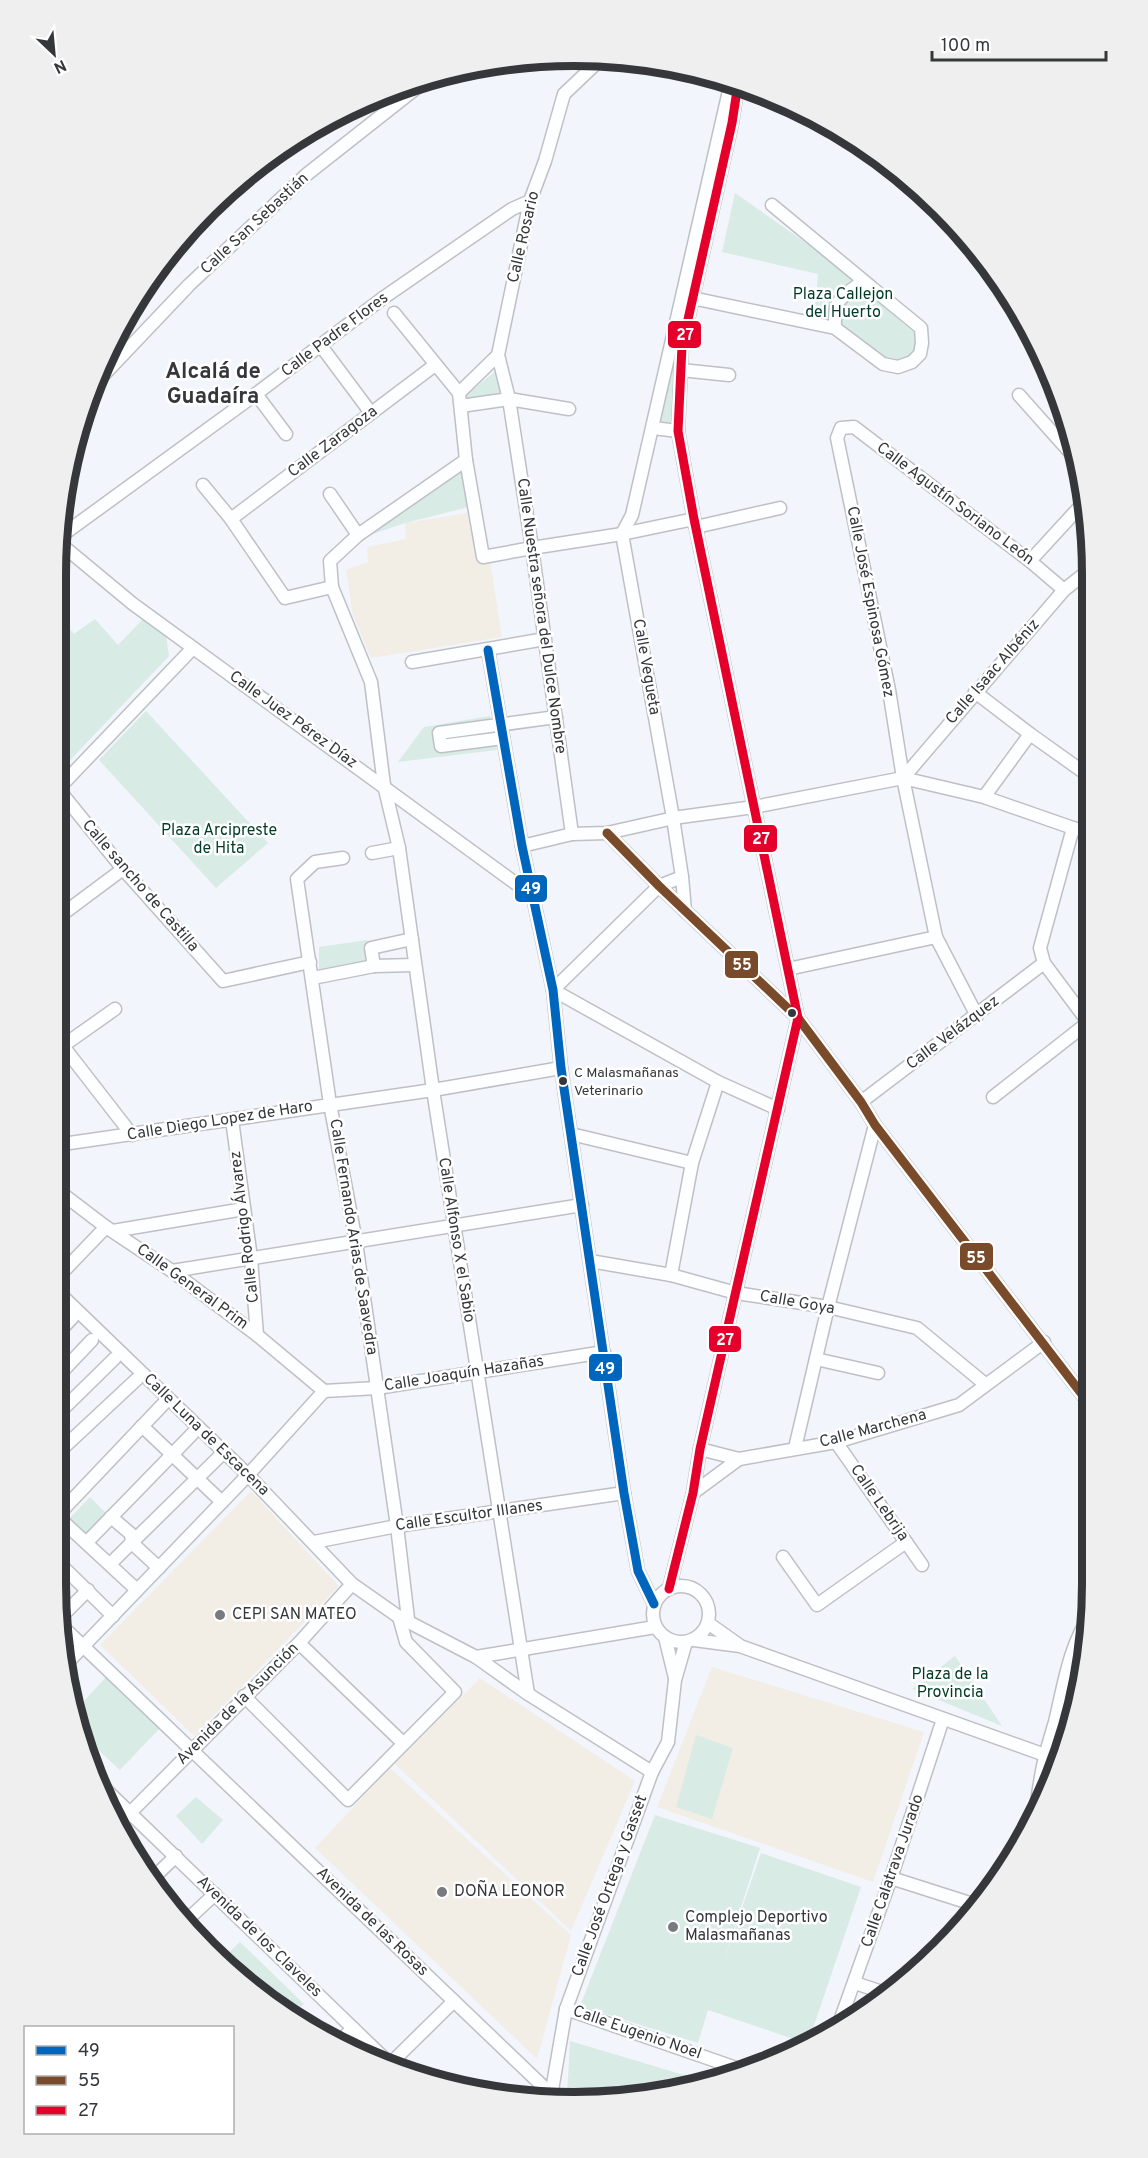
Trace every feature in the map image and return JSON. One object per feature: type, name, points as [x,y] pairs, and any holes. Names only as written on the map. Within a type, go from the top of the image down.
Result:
[{"type":"street","name":"Calle Rosario","points":[[508,399],[498,355],[530,201],[545,161],[564,94],[593,67]]},
{"type":"street","points":[[622,534],[632,515],[729,91]]},
{"type":"street","points":[[666,1591],[693,1493],[700,1449],[798,1018],[678,431],[682,346],[732,123],[737,93]]},
{"type":"street","name":"Calle San Sebastián","points":[[110,368],[189,285],[306,175],[409,94]]},
{"type":"street","name":"Calle Padre Flores","points":[[68,532],[383,298],[512,209],[530,201]]},
{"type":"street","points":[[692,298],[835,328],[883,364],[898,367],[912,362],[920,354],[921,328],[772,205]]},
{"type":"street","points":[[835,328],[835,309],[839,298],[858,285],[871,287]]},
{"type":"street","points":[[394,313],[460,399],[466,460],[483,557],[780,508]]},
{"type":"street","points":[[321,346],[371,413]]},
{"type":"street","points":[[460,399],[498,355]]},
{"type":"street","name":"Calle Zaragoza","points":[[231,519],[435,365]]},
{"type":"street","points":[[681,370],[729,375]]},
{"type":"street","points":[[256,394],[286,434]]},
{"type":"street","points":[[1019,395],[1066,448]]},
{"type":"street","points":[[460,399],[508,399],[569,409]]},
{"type":"street","name":"Calle Nuestra señora del Dulce Nombre","points":[[508,399],[532,548],[572,834]]},
{"type":"street","name":"Calle Agustín Soriano León","points":[[842,428],[854,427],[1030,561],[1064,590]]},
{"type":"street","points":[[653,428],[678,431]]},
{"type":"street","name":"Calle José Espinosa Gómez","points":[[842,428],[837,438],[936,937],[977,1016]]},
{"type":"street","points":[[203,485],[231,519],[285,598],[332,587],[330,561],[358,535],[466,460]]},
{"type":"street","points":[[330,494],[358,535]]},
{"type":"street","points":[[1030,561],[1078,509]]},
{"type":"street","name":"Calle Vegueta","points":[[622,534],[669,819],[682,877],[685,911]]},
{"type":"street","name":"Calle Juez Pérez Díaz","points":[[67,548],[133,604],[384,785],[533,896]]},
{"type":"street","name":"Calle Isaac Albéniz","points":[[903,778],[1064,590],[1082,576]]},
{"type":"street","name":"Calle Alfonso X el Sabio","points":[[332,587],[371,682],[384,785],[399,849],[433,1090],[528,1694]]},
{"type":"street","points":[[412,662],[545,639]]},
{"type":"street","points":[[66,783],[193,648]]},
{"type":"street","points":[[488,650],[522,846],[553,990],[570,1134],[624,1493],[638,1571],[654,1604],[655,1627],[665,1638],[677,1643],[690,1641],[740,1646],[1051,1756]]},
{"type":"street","points":[[975,692],[1082,771]]},
{"type":"street","points":[[503,738],[441,746],[439,733],[556,717]]},
{"type":"street","points":[[984,797],[1030,734]]},
{"type":"street","points":[[522,846],[572,834],[607,833],[669,819],[754,807],[903,778],[984,797],[1082,830]]},
{"type":"street","name":"Calle sancho de Castilla","points":[[66,801],[123,869],[223,981],[310,962]]},
{"type":"street","points":[[1073,828],[1040,948],[1044,963],[1082,1012]]},
{"type":"street","points":[[607,833],[659,886],[798,1018],[861,1102],[875,1125],[1082,1394]]},
{"type":"street","points":[[372,853],[399,849]]},
{"type":"street","name":"Calle Fernando Arias de Saavedra","points":[[343,858],[315,862],[297,879],[330,1104],[356,1242],[398,1526],[406,1642],[455,1692],[403,1743]]},
{"type":"street","points":[[66,912],[123,869]]},
{"type":"street","points":[[553,990],[659,886],[682,877]]},
{"type":"street","points":[[788,969],[936,937]]},
{"type":"street","points":[[374,966],[371,948],[412,939]]},
{"type":"street","name":"Calle Velázquez","points":[[861,1102],[1044,963]]},
{"type":"street","points":[[313,978],[374,966],[414,965]]},
{"type":"street","points":[[553,990],[718,1082],[778,1109]]},
{"type":"street","points":[[66,1040],[115,1009]]},
{"type":"street","points":[[993,1097],[1082,1027]]},
{"type":"street","points":[[66,1055],[132,1135]]},
{"type":"street","name":"Calle Diego Lopez de Haro","points":[[66,1144],[433,1090],[561,1068]]},
{"type":"street","points":[[671,1275],[692,1163],[718,1082]]},
{"type":"street","name":"Calle Rodrigo Álvarez","points":[[232,1120],[251,1258],[257,1335]]},
{"type":"street","points":[[795,1448],[828,1307],[875,1125]]},
{"type":"street","points":[[570,1134],[692,1163]]},
{"type":"street","name":"Calle General Prim","points":[[66,1196],[172,1271],[257,1335],[324,1390]]},
{"type":"street","points":[[172,1271],[582,1205]]},
{"type":"street","points":[[66,1270],[110,1229],[244,1209]]},
{"type":"street","name":"Calle Goya","points":[[591,1262],[671,1275],[736,1293],[828,1307],[917,1328],[986,1384]]},
{"type":"street","name":"Calle Luna de Escacena","points":[[66,1300],[248,1475],[352,1584],[404,1618],[476,1657],[528,1694],[652,1772]]},
{"type":"street","points":[[66,1324],[73,1317]]},
{"type":"street","points":[[66,1367],[92,1340]]},
{"type":"street","name":"Calle Marchena","points":[[693,1493],[739,1460],[836,1442],[959,1405],[1044,1342]]},
{"type":"street","name":"Calle Joaquín Hazañas","points":[[324,1390],[377,1388],[604,1352]]},
{"type":"street","points":[[66,1406],[115,1358]]},
{"type":"street","points":[[816,1359],[878,1373]]},
{"type":"street","points":[[66,1438],[137,1379]]},
{"type":"street","points":[[72,1658],[248,1475],[324,1390]]},
{"type":"street","points":[[66,1506],[168,1399]]},
{"type":"street","points":[[142,1426],[222,1502]]},
{"type":"street","points":[[87,1542],[198,1428]]},
{"type":"street","name":"Calle Lebrija","points":[[836,1442],[922,1565]]},
{"type":"street","points":[[700,1449],[739,1460]]},
{"type":"street","points":[[111,1564],[224,1452]]},
{"type":"street","name":"Calle Escultor Illanes","points":[[314,1542],[398,1526],[624,1493]]},
{"type":"street","points":[[111,1517],[131,1534],[132,1543],[159,1568]]},
{"type":"street","points":[[66,1524],[137,1590]]},
{"type":"street","points":[[783,1557],[817,1605],[906,1542]]},
{"type":"street","points":[[638,1571],[666,1591]]},
{"type":"street","points":[[66,1574],[88,1590],[113,1616]]},
{"type":"street","name":"Avenida de la Asunción","points":[[124,1819],[299,1642],[352,1584]]},
{"type":"street","points":[[654,1604],[666,1591],[678,1586],[687,1587],[703,1596],[708,1605],[708,1623],[700,1635],[690,1641]]},
{"type":"street","points":[[67,1611],[88,1590]]},
{"type":"street","points":[[708,1623],[740,1646]]},
{"type":"street","points":[[476,1657],[655,1627]]},
{"type":"street","name":"Avenida de las Rosas","points":[[68,1631],[547,2091]]},
{"type":"street","points":[[1040,1785],[1062,1686],[1079,1635]]},
{"type":"street","name":"Calle José Ortega y Gasset","points":[[665,1638],[675,1680]]},
{"type":"street","name":"Calle José Ortega y Gasset","points":[[552,2091],[566,2009],[652,1772],[668,1742],[675,1680],[690,1641]]},
{"type":"street","points":[[244,1696],[348,1800],[403,1743],[299,1642]]},
{"type":"street","name":"Calle Calatrava Jurado","points":[[842,2015],[891,1878],[943,1719]]},
{"type":"street","name":"Avenida de los Claveles","points":[[112,1796],[378,2052]]},
{"type":"street","points":[[157,1874],[176,1856]]},
{"type":"street","points":[[891,1878],[969,1903]]},
{"type":"street","points":[[190,1917],[215,1894]]},
{"type":"street","points":[[855,1983],[878,1991]]},
{"type":"street","points":[[395,2059],[454,2001]]},
{"type":"street","name":"Calle Eugenio Noel","points":[[566,2009],[732,2067]]},
{"type":"street","points":[[344,2037],[353,2028]]},
{"type":"shaded area","points":[[467,513],[478,563],[490,561],[502,637],[371,658],[353,615],[346,570],[368,562],[367,547],[406,539],[405,523]]},
{"type":"shaded area","name":"CEPI SAN MATEO","points":[[251,1491],[339,1586],[194,1736],[100,1645]]},
{"type":"shaded area","points":[[712,1667],[924,1732],[873,1882],[657,1807]]},
{"type":"shaded area","points":[[480,1678],[635,1781],[571,1931],[395,1764]]},
{"type":"shaded area","name":"DOÑA LEONOR","points":[[390,1768],[571,1935],[537,2059],[315,1848]]},
{"type":"green space","name":"Plaza Callejon del Huerto","points":[[735,193],[822,254],[917,335],[913,356],[892,366],[814,315],[818,274],[722,252]]},
{"type":"green space","points":[[680,350],[675,425],[657,424],[672,351]]},
{"type":"green space","points":[[496,371],[502,395],[466,401],[467,394]]},
{"type":"green space","points":[[463,470],[469,507],[405,523],[370,535]]},
{"type":"green space","points":[[144,618],[166,636],[169,656],[66,764],[66,626],[74,634],[95,619],[118,645]]},
{"type":"green space","name":"Plaza Arcipreste de Hita","points":[[146,711],[268,843],[216,888],[99,760]]},
{"type":"green space","points":[[490,716],[497,750],[398,762],[424,727]]},
{"type":"green space","points":[[367,940],[369,961],[319,972],[319,947]]},
{"type":"green space","points":[[90,1497],[108,1515],[88,1538],[68,1520]]},
{"type":"green space","name":"Plaza de la Provincia","points":[[955,1656],[1002,1726],[912,1689]]},
{"type":"green space","points":[[107,1676],[160,1728],[120,1770],[92,1744],[81,1705]]},
{"type":"green space","points":[[696,1735],[733,1748],[712,1819],[676,1807]]},
{"type":"green space","points":[[196,1797],[223,1820],[202,1844],[176,1816]]},
{"type":"green space","points":[[655,1815],[760,1848],[722,1966],[761,1853],[861,1887],[811,2033],[799,2040],[708,2010],[698,2043],[580,2006]]},
{"type":"green space","points":[[240,1942],[304,2004],[298,2010],[292,2006],[265,1987],[227,1954]]},
{"type":"green space","points":[[570,2041],[693,2078],[640,2088],[567,2092]]},
{"type":"transit line","name":"27","points":[[669,1589],[693,1493],[700,1449],[798,1018],[694,519],[678,431],[682,346],[732,123],[737,93]]},
{"type":"transit line","name":"49","points":[[488,650],[522,846],[553,990],[561,1068],[624,1493],[638,1571],[654,1604]]},
{"type":"transit line","name":"55","points":[[607,833],[659,886],[798,1018],[861,1102],[875,1125],[1082,1394]]},
{"type":"place","name":"C Malasmañanas Veterinario","points":[[563,1081]]},
{"type":"place","name":"CEPI SAN MATEO","points":[[220,1615]]},
{"type":"place","name":"DOÑA LEONOR","points":[[442,1892]]},
{"type":"place","name":"Complejo Deportivo Malasmañanas","points":[[673,1927]]},
{"type":"district","name":"Alcalá de Guadaíra","points":[[213,384]]}]
